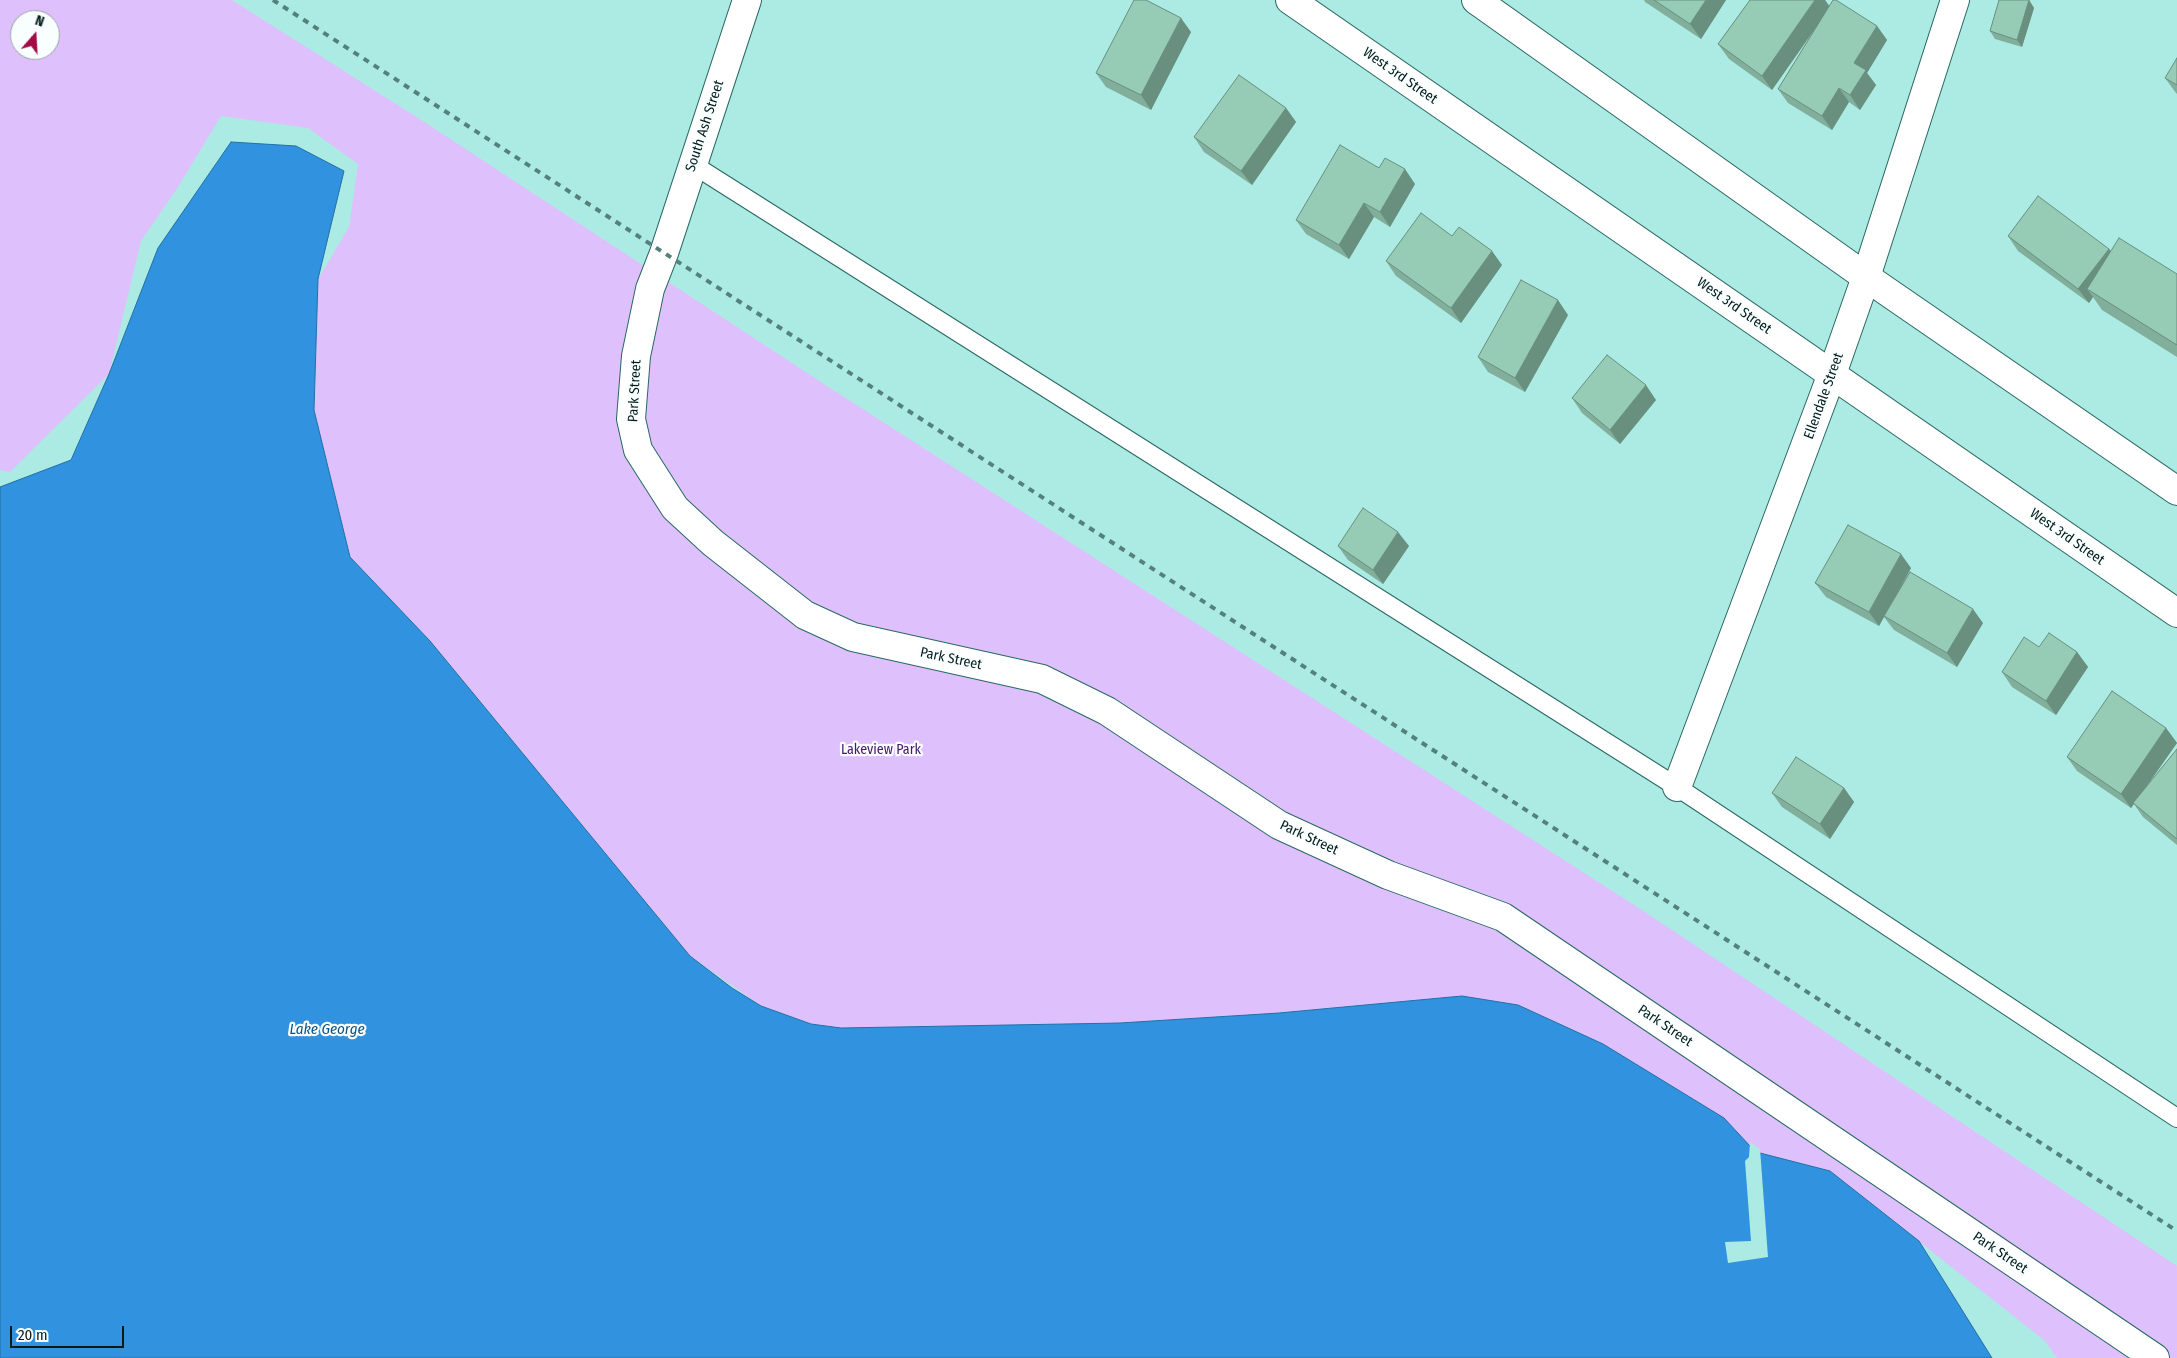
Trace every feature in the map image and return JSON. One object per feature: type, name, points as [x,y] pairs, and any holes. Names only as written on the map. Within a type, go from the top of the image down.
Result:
[{"type":"street","name":"South Ash Street","points":[[664,254],[747,0]]},
{"type":"street","name":"West 3rd Street","points":[[1290,0],[2177,613]]},
{"type":"street","points":[[1476,0],[1866,277],[2177,491]]},
{"type":"street","name":"Ellendale Street","points":[[1677,787],[1832,374],[1866,277],[1955,0]]},
{"type":"street","name":"Park Street","points":[[664,254],[650,289],[636,356],[631,418],[638,450],[675,508],[713,543],[806,615],[853,637],[1042,679],[1107,711],[1279,825],[1388,874],[1503,917],[2155,1358]]},
{"type":"lane","points":[[692,164],[1677,787],[2177,1118]]},
{"type":"green space","name":"Lakeview Park","points":[[0,0],[232,0],[426,123],[827,386],[1645,912],[2177,1266],[2177,1358],[2057,1358],[2045,1341],[1830,1171],[1760,1153],[1518,1005],[1462,996],[1279,1013],[1120,1023],[840,1028],[811,1024],[761,1006],[690,956],[430,641],[350,557],[314,410],[318,279],[349,227],[358,164],[308,128],[221,116],[178,187],[141,241],[109,374],[10,472],[0,470]]},
{"type":"water","name":"Lake George","points":[[231,142],[296,146],[344,171],[318,279],[314,410],[350,557],[430,641],[690,956],[732,988],[761,1006],[811,1024],[841,1028],[1120,1023],[1279,1013],[1462,996],[1518,1005],[1603,1044],[1724,1118],[1750,1146],[1760,1153],[1830,1171],[1919,1241],[1992,1358],[0,1358],[0,487],[71,460],[109,374],[158,248]]},
{"type":"pier","points":[[1750,1142],[1760,1149],[1768,1257],[1728,1263],[1725,1242],[1751,1241],[1745,1161],[1749,1157]]},
{"type":"building","points":[[1134,0],[1146,0],[1181,18],[1141,95],[1096,73]]},
{"type":"building","points":[[1654,0],[1706,0],[1690,24]]},
{"type":"building","points":[[1750,0],[1815,0],[1762,76],[1718,44]]},
{"type":"building","points":[[1833,0],[1836,0],[1877,26],[1854,63],[1866,70],[1850,95],[1839,88],[1822,116],[1778,89]]},
{"type":"building","points":[[1999,0],[2029,0],[2017,40],[1990,31]]},
{"type":"building","points":[[2177,58],[2177,85],[2165,78]]},
{"type":"building","points":[[1239,75],[1286,108],[1241,171],[1194,137]]},
{"type":"building","points":[[1340,145],[1379,168],[1385,158],[1405,169],[1380,212],[1364,203],[1339,245],[1296,220]]},
{"type":"building","points":[[2038,196],[2109,249],[2078,289],[2008,236]]},
{"type":"building","points":[[1421,213],[1452,236],[1459,227],[1492,251],[1451,308],[1386,261]]},
{"type":"building","points":[[2119,238],[2177,274],[2177,345],[2087,289]]},
{"type":"building","points":[[1521,280],[1558,300],[1515,378],[1478,357]]},
{"type":"building","points":[[1607,355],[1646,385],[1610,430],[1572,398]]},
{"type":"building","points":[[1363,508],[1398,532],[1373,570],[1338,546]]},
{"type":"building","points":[[1848,525],[1901,554],[1869,612],[1815,583]]},
{"type":"building","points":[[1910,572],[1973,609],[1947,653],[1884,616]]},
{"type":"building","points":[[2049,633],[2077,652],[2046,701],[2002,672],[2024,637],[2039,647]]},
{"type":"building","points":[[2112,691],[2166,728],[2121,794],[2067,757]]},
{"type":"building","points":[[2177,749],[2177,839],[2133,803]]},
{"type":"building","points":[[1796,757],[1844,788],[1820,824],[1772,793]]},
{"type":"railway","points":[[273,0],[2177,1231]]}]
